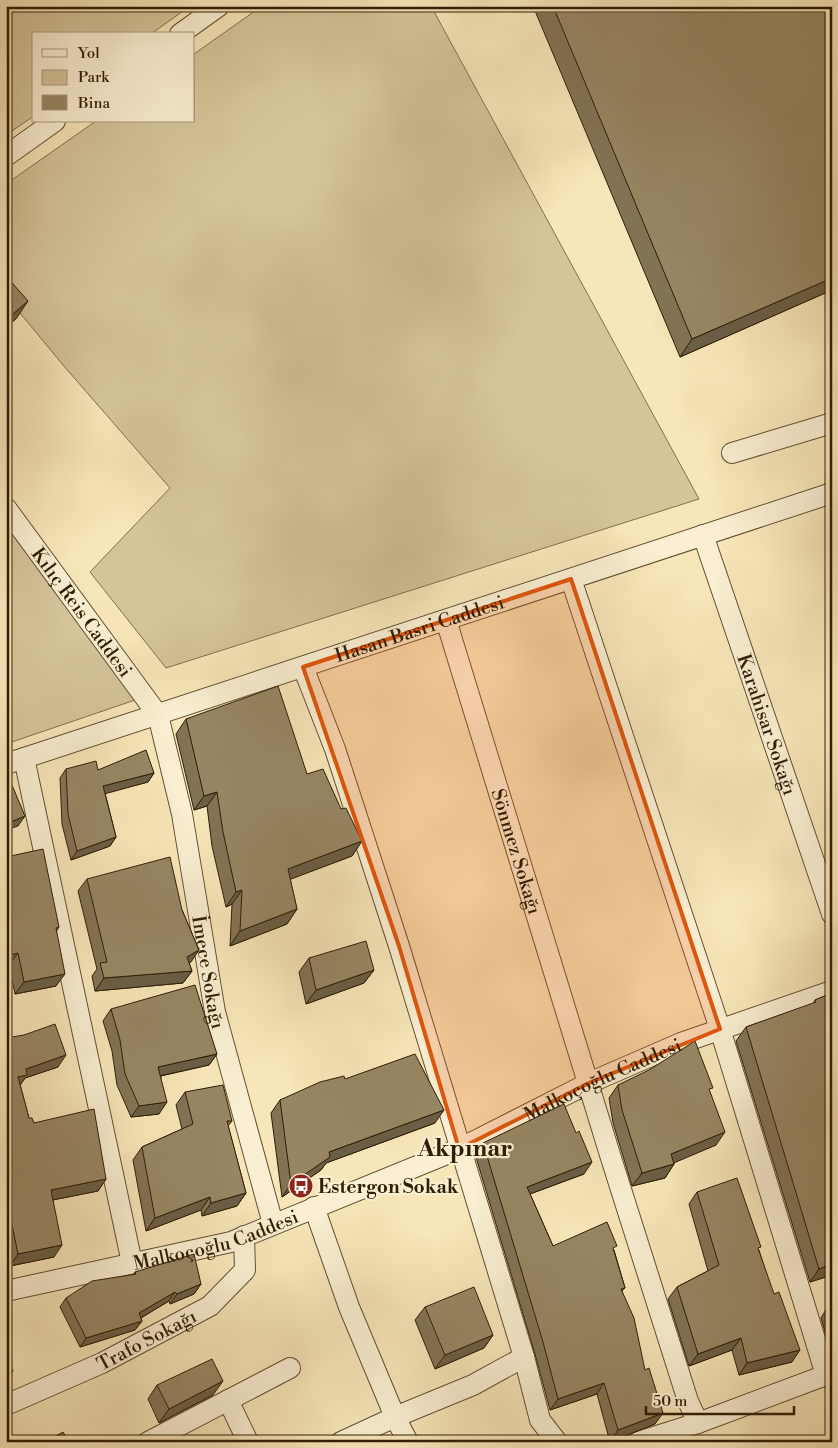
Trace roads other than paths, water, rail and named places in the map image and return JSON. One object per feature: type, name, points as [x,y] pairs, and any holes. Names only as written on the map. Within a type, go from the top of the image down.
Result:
[{"type":"street","points":[[183,32],[219,6]]},
{"type":"street","points":[[6,156],[55,122]]},
{"type":"street","points":[[732,453],[832,423]]},
{"type":"street","name":"Hasan Basri Caddesi","points":[[15,761],[832,493]]},
{"type":"street","name":"Kılıç Reis Caddesi","points":[[6,508],[158,715]]},
{"type":"street","name":"Karahisar Sokağı","points":[[704,535],[832,914]]},
{"type":"street","points":[[571,579],[720,1029],[829,1374],[698,1423],[638,1442]]},
{"type":"street","name":"Sönmez Sokağı","points":[[446,620],[658,1309],[688,1401],[698,1423]]},
{"type":"street","points":[[303,667],[335,749],[399,946],[524,1357],[540,1420],[557,1442]]},
{"type":"street","name":"İmece Sokağı","points":[[158,715],[182,814],[215,1012],[273,1224]]},
{"type":"street","points":[[15,761],[132,1263]]},
{"type":"street","name":"Malkoçoğlu Caddesi","points":[[6,1291],[231,1242],[459,1148],[590,1083],[720,1029],[832,991]]},
{"type":"street","points":[[314,1207],[349,1306],[395,1417],[408,1442]]},
{"type":"street","name":"Trafo Sokağı","points":[[6,1405],[102,1363],[210,1306],[245,1270],[244,1236]]},
{"type":"street","points":[[341,1442],[395,1417],[473,1385],[524,1357]]},
{"type":"street","points":[[148,1442],[290,1368]]},
{"type":"street","points":[[228,1400],[248,1442]]},
{"type":"place","name":"Estergon Sokak","points":[[301,1186]]},
{"type":"district","name":"Akpınar","points":[[465,1148]]}]
